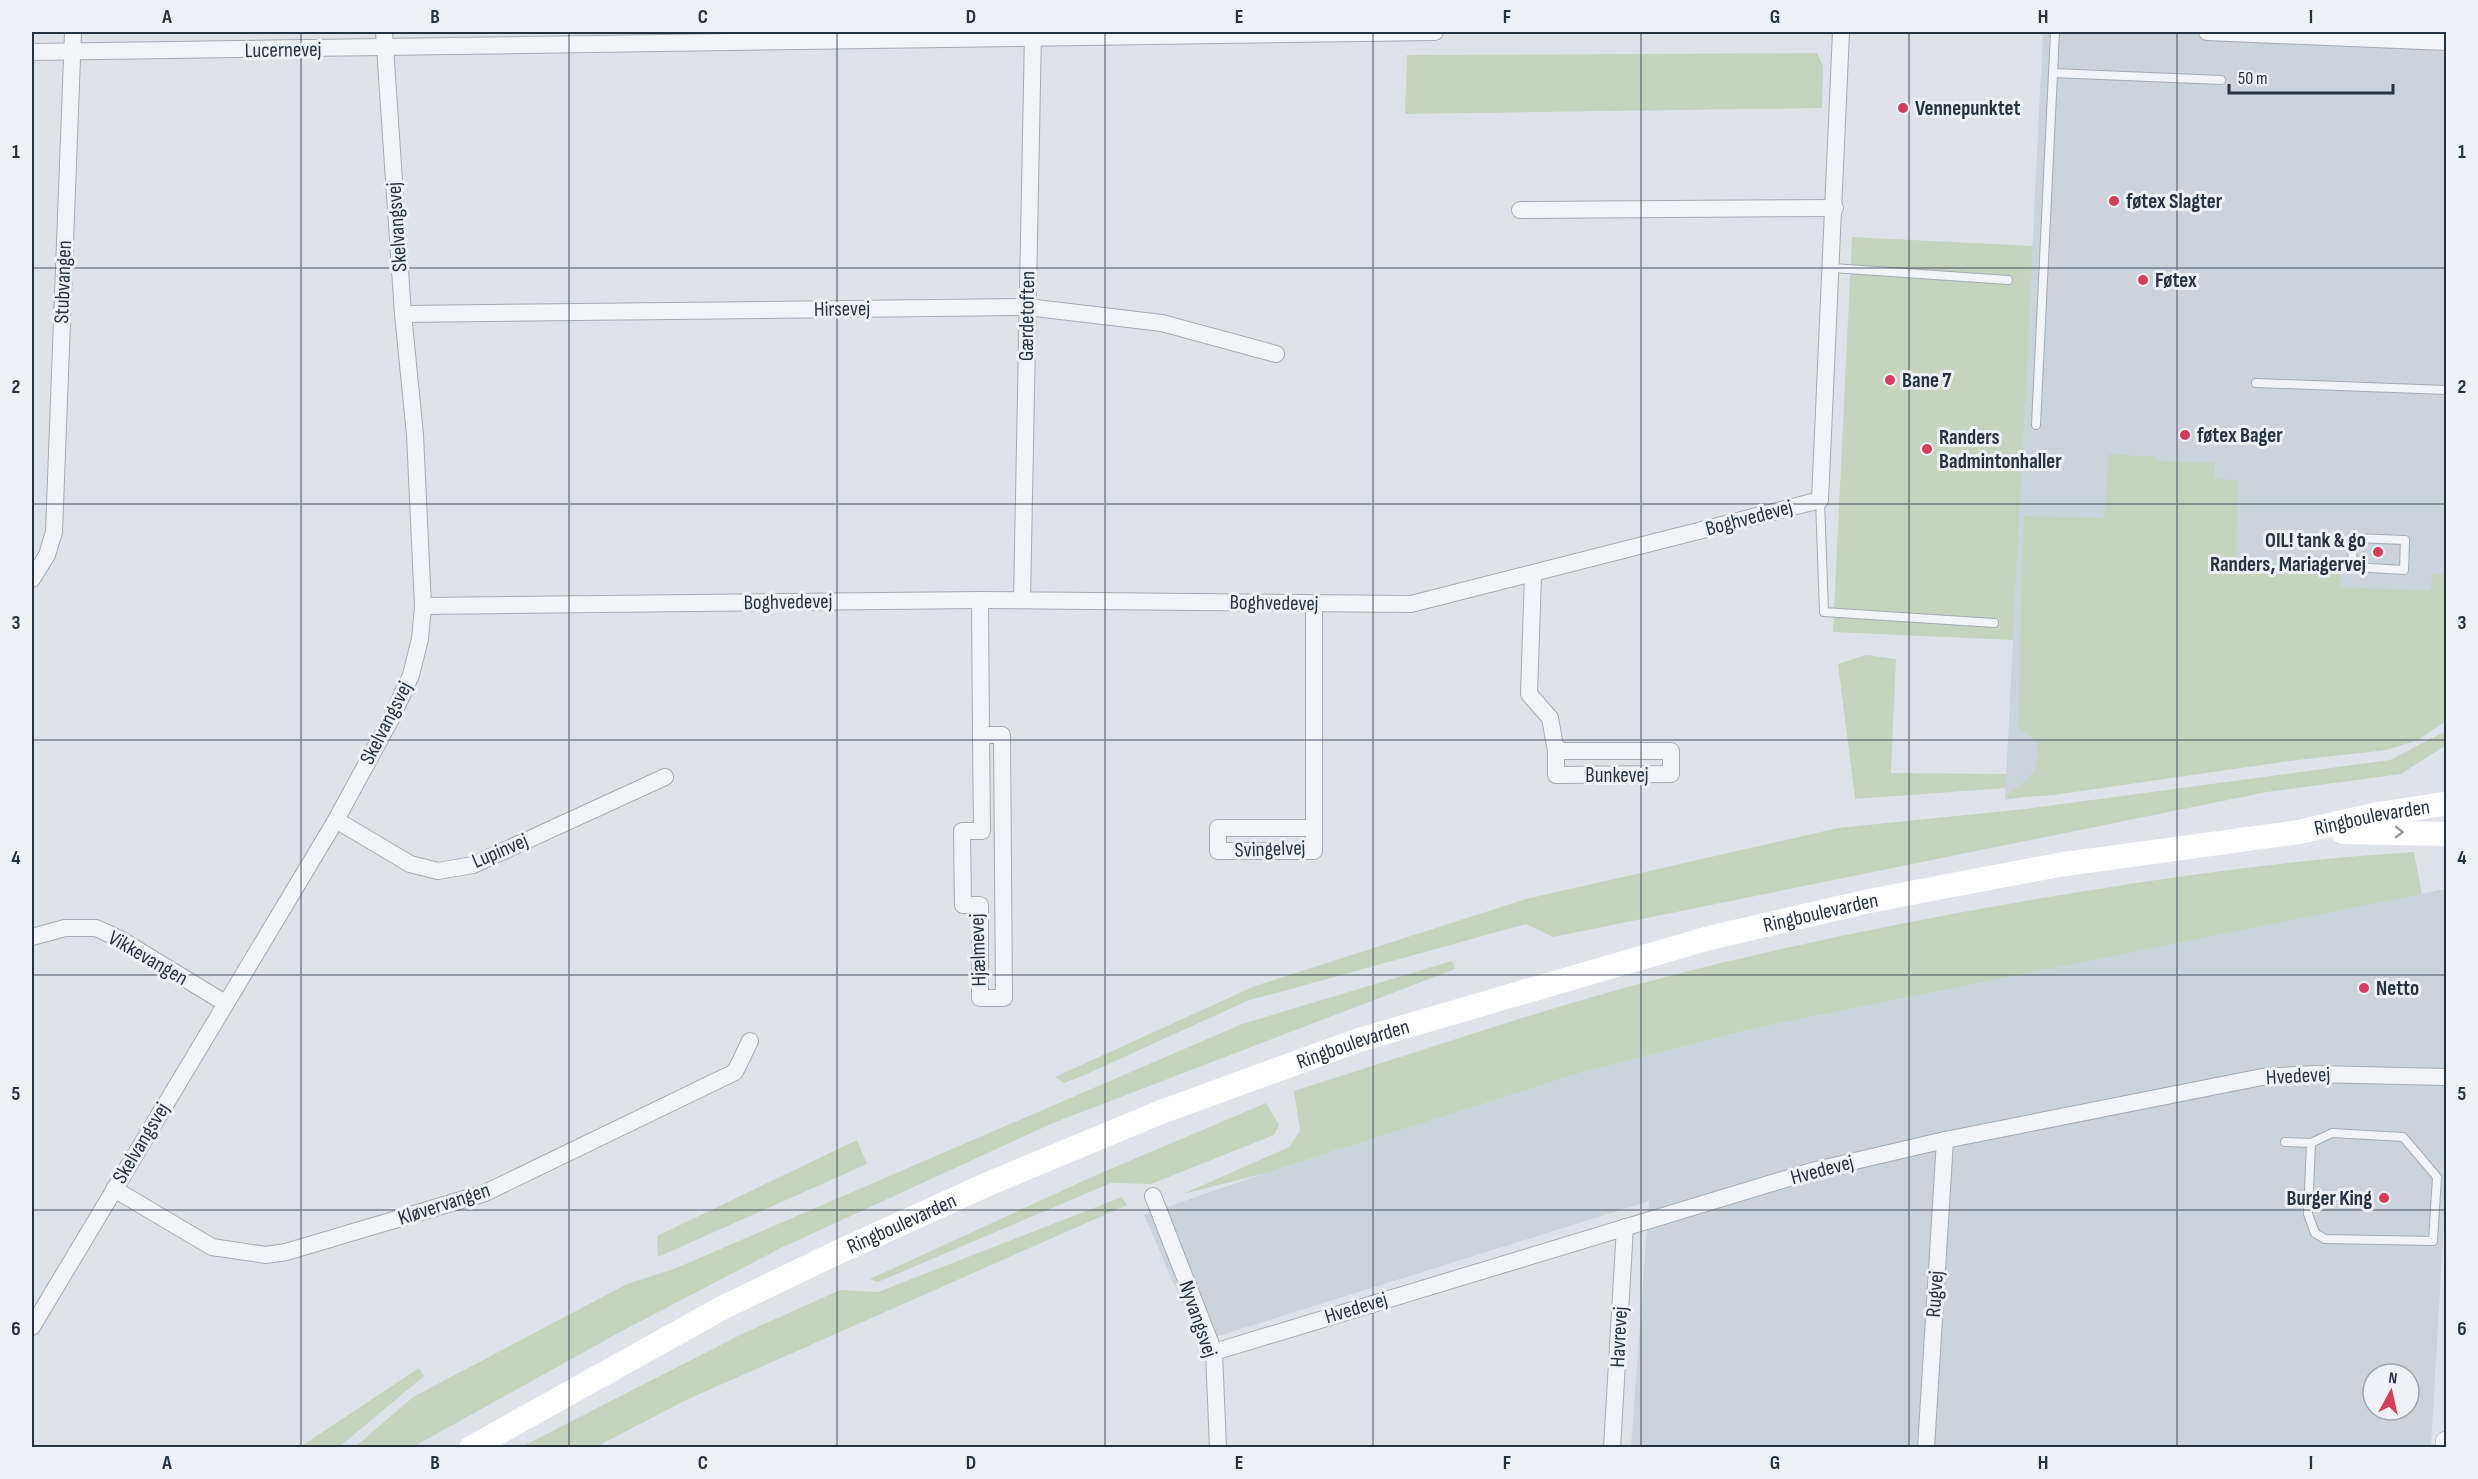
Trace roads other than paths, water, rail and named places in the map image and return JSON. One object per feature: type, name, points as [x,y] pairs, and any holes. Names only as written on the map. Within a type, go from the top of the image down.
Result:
[{"type":"main road","name":"Ringboulevarden","points":[[471,1448],[722,1308],[834,1254],[988,1184],[1161,1112],[1359,1040],[1709,938],[1869,901],[2058,866],[2299,832],[2445,799]]},
{"type":"main road","points":[[2445,799],[2446,832]]},
{"type":"main road","name":"Ringboulevarden","points":[[2299,832],[2446,832]]},
{"type":"street","name":"Stubvangen","points":[[32,579],[47,555],[54,532],[73,32]]},
{"type":"street","name":"Skelvangsvej","points":[[32,1327],[336,820],[392,717],[411,675],[420,639],[423,606],[415,435],[403,314],[384,32]]},
{"type":"street","name":"Lucernevej","points":[[32,52],[385,49],[1033,35],[1435,32]]},
{"type":"street","name":"Boghvedevej","points":[[423,606],[980,600],[1411,604],[1533,575],[1820,500],[1835,208],[1841,32]]},
{"type":"street","points":[[2207,32],[2378,35],[2446,42]]},
{"type":"street","name":"Gærdetoften","points":[[1022,600],[1033,35]]},
{"type":"street","points":[[1520,210],[1835,208]]},
{"type":"street","name":"Hirsevej","points":[[403,314],[1027,307],[1162,323],[1276,354]]},
{"type":"street","name":"Bunkevej","points":[[1533,575],[1529,694],[1550,718],[1556,751],[1556,775],[1671,774],[1671,751],[1556,751]]},
{"type":"street","name":"Hjælmevej","points":[[980,600],[981,735],[982,831],[962,831],[963,905],[980,905],[980,998],[1004,998],[1002,735],[981,735]]},
{"type":"street","name":"Svingelvej","points":[[1314,604],[1314,828],[1314,851],[1218,851],[1218,828],[1314,828]]},
{"type":"street","name":"Lupinvej","points":[[336,820],[410,864],[438,871],[473,865],[666,777]]},
{"type":"street","name":"Vikkevangen","points":[[32,937],[65,928],[96,928],[120,939],[225,1003]]},
{"type":"street","name":"Kløvervangen","points":[[114,1189],[212,1247],[266,1255],[286,1252],[484,1193],[735,1072],[750,1041]]},
{"type":"street","name":"Hvedevej","points":[[1214,1352],[1812,1171],[1945,1140],[2262,1077],[2314,1074],[2446,1077]]},
{"type":"street","name":"Rugvej","points":[[1926,1448],[1945,1140]]},
{"type":"street","name":"Nyvangsvej","points":[[1153,1196],[1214,1352],[1218,1448]]},
{"type":"street","name":"Havrevej","points":[[1612,1448],[1625,1227]]},
{"type":"street","points":[[2446,1442],[2446,1448]]},
{"type":"lane","points":[[2036,425],[2055,32]]},
{"type":"lane","points":[[2053,73],[2221,80]]},
{"type":"lane","points":[[1832,268],[2008,280]]},
{"type":"lane","points":[[2256,383],[2446,390]]},
{"type":"lane","points":[[1820,500],[1824,612],[1994,623]]},
{"type":"lane","points":[[2353,538],[2405,540],[2404,570],[2352,567],[2353,538]]},
{"type":"lane","points":[[2285,1142],[2311,1143],[2332,1133],[2403,1137],[2437,1177],[2433,1241],[2325,1239],[2314,1233],[2308,1214],[2311,1143]]},
{"type":"place","name":"Vennepunktet","points":[[1903,108]]},
{"type":"place","name":"føtex Slagter","points":[[2114,201]]},
{"type":"place","name":"Føtex","points":[[2143,280]]},
{"type":"place","name":"Bane 7","points":[[1890,380]]},
{"type":"place","name":"føtex Bager","points":[[2185,435]]},
{"type":"place","name":"Randers Badmintonhaller","points":[[1927,449]]},
{"type":"place","name":"OIL! tank & go Randers, Mariagervej","points":[[2378,552]]},
{"type":"place","name":"Netto","points":[[2364,988]]},
{"type":"place","name":"Burger King","points":[[2384,1198]]}]
